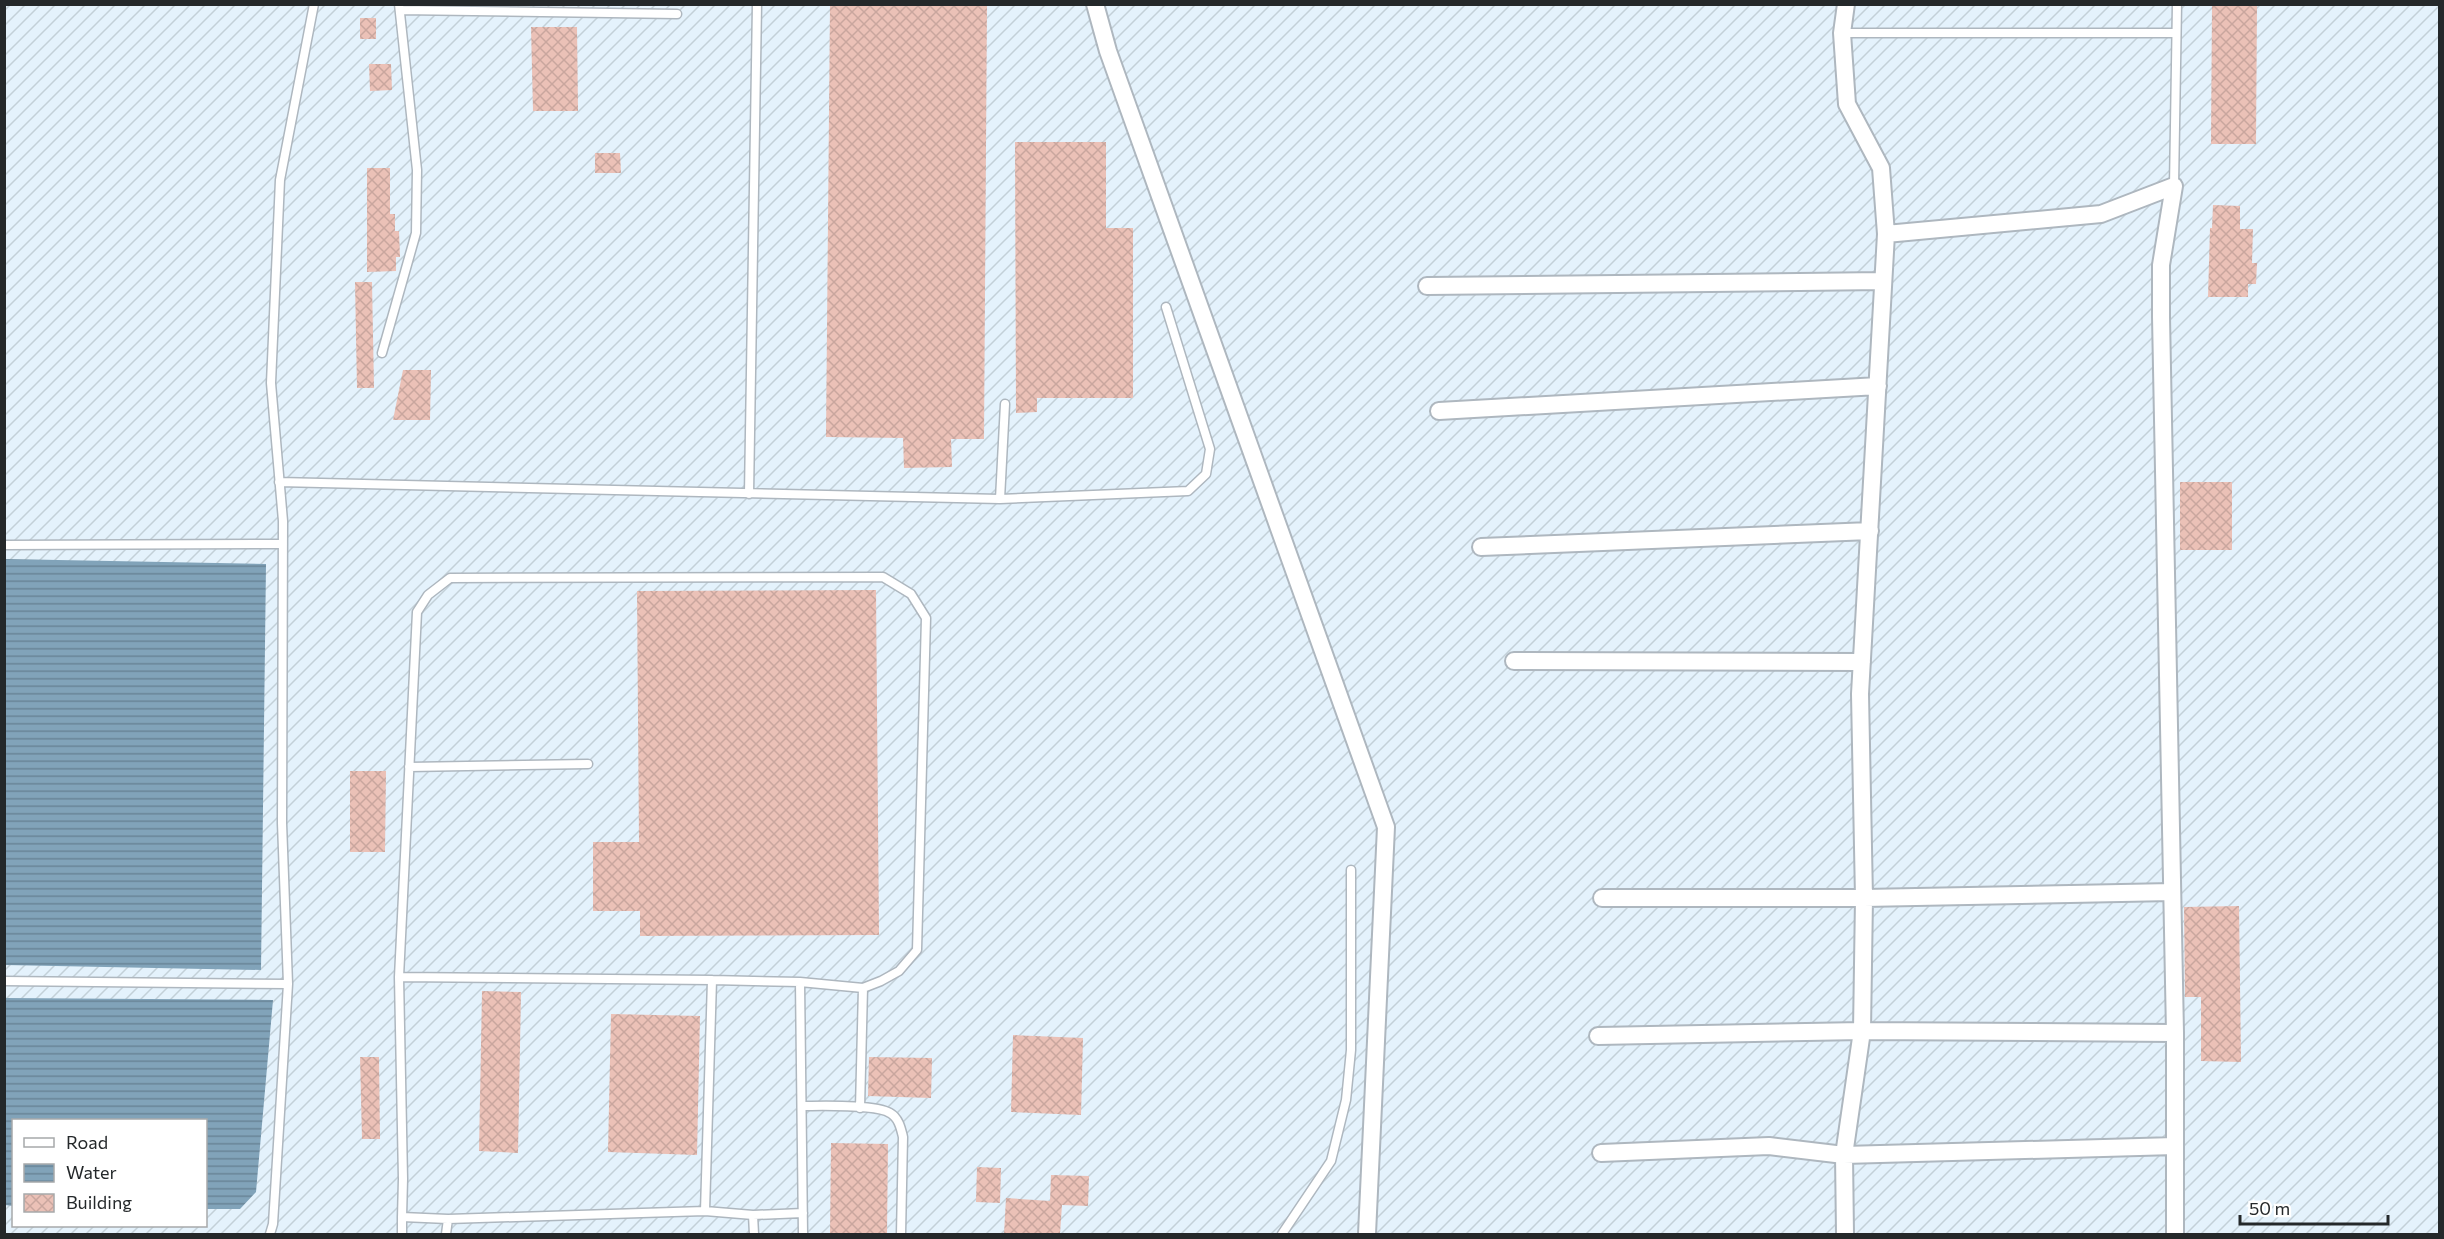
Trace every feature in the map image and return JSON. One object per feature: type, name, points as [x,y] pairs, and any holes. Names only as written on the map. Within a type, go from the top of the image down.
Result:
[{"type":"street","points":[[1095,4],[1116,73],[1386,827],[1367,1234]]},
{"type":"street","points":[[1845,4],[1842,33],[1847,104],[1881,168],[1886,234],[1860,694],[1864,898],[1862,1030],[1844,1155],[1845,1234]]},
{"type":"street","points":[[1886,234],[2101,214],[2174,186]]},
{"type":"street","points":[[2174,186],[2161,265],[2175,1033],[2175,1234]]},
{"type":"street","points":[[1426,286],[1883,281]]},
{"type":"street","points":[[1439,411],[1878,386]]},
{"type":"street","points":[[1481,547],[1870,531]]},
{"type":"street","points":[[1514,661],[1862,662]]},
{"type":"street","points":[[1602,898],[1864,898],[2172,892]]},
{"type":"street","points":[[1598,1036],[1862,1030],[2175,1033]]},
{"type":"street","points":[[1601,1153],[1769,1146],[1844,1155],[2175,1146]]},
{"type":"lane","points":[[270,1234],[273,1224],[288,984],[282,823],[283,544],[271,383],[280,180],[314,4]]},
{"type":"lane","points":[[749,494],[758,4]]},
{"type":"lane","points":[[2174,186],[2177,4]]},
{"type":"lane","points":[[382,353],[416,233],[417,170],[400,8],[677,14]]},
{"type":"lane","points":[[1842,33],[2176,33]]},
{"type":"lane","points":[[279,482],[1000,499],[1188,491],[1206,474],[1210,449],[1166,307]]},
{"type":"lane","points":[[1000,499],[1005,404]]},
{"type":"lane","points":[[4,545],[283,544]]},
{"type":"lane","points":[[399,977],[800,982],[863,988],[899,971],[917,950],[926,618],[911,594],[883,577],[450,578],[428,595],[417,612],[399,977],[404,1179],[402,1234]]},
{"type":"lane","points":[[409,767],[588,764]]},
{"type":"lane","points":[[1282,1234],[1330,1161],[1346,1100],[1351,1050],[1352,870]]},
{"type":"lane","points":[[705,1211],[712,980]]},
{"type":"lane","points":[[4,981],[288,984]]},
{"type":"lane","points":[[800,982],[803,1234]]},
{"type":"lane","points":[[860,1108],[863,988]]},
{"type":"lane","points":[[802,1106],[876,1108],[891,1113],[899,1122],[903,1137],[901,1234]]},
{"type":"lane","points":[[402,1217],[448,1219],[705,1211],[753,1215],[802,1213]]},
{"type":"lane","points":[[753,1215],[754,1234]]},
{"type":"lane","points":[[446,1234],[448,1219]]},
{"type":"shaded area","points":[[5,5],[2439,5],[2439,1234],[5,1234]]},
{"type":"water","points":[[5,559],[266,564],[261,970],[5,965]]},
{"type":"water","points":[[5,998],[273,1000],[256,1192],[240,1209],[207,1209],[207,1119],[12,1119],[12,1206],[5,1205]]},
{"type":"building","points":[[830,4],[987,4],[984,439],[951,439],[952,467],[904,468],[903,438],[826,437]]},
{"type":"building","points":[[2212,4],[2257,4],[2256,144],[2211,144]]},
{"type":"building","points":[[360,18],[376,18],[376,39],[360,39]]},
{"type":"building","points":[[531,27],[577,27],[578,111],[533,111]]},
{"type":"building","points":[[369,64],[391,64],[392,90],[370,91]]},
{"type":"building","points":[[1015,142],[1106,142],[1106,228],[1133,228],[1133,398],[1037,398],[1037,412],[1016,413]]},
{"type":"building","points":[[595,153],[620,153],[621,173],[595,173]]},
{"type":"building","points":[[367,168],[390,168],[390,214],[395,214],[395,231],[399,231],[400,257],[396,257],[396,271],[367,272]]},
{"type":"building","points":[[2213,205],[2240,206],[2240,229],[2253,229],[2252,263],[2257,263],[2256,284],[2248,284],[2248,297],[2208,297]]},
{"type":"building","points":[[355,282],[372,282],[374,388],[357,388]]},
{"type":"building","points":[[403,370],[431,370],[430,420],[393,420]]},
{"type":"building","points":[[2180,482],[2232,482],[2232,550],[2180,550]]},
{"type":"building","points":[[876,590],[879,935],[640,936],[640,911],[593,911],[593,842],[639,842],[637,591]]},
{"type":"building","points":[[350,771],[386,771],[385,852],[350,852]]},
{"type":"building","points":[[2239,906],[2241,1062],[2201,1061],[2201,997],[2185,997],[2184,907]]},
{"type":"building","points":[[482,991],[521,992],[518,1153],[479,1151]]},
{"type":"building","points":[[611,1014],[700,1016],[697,1155],[608,1152]]},
{"type":"building","points":[[1013,1035],[1083,1038],[1081,1115],[1011,1112]]},
{"type":"building","points":[[360,1057],[379,1057],[380,1139],[362,1139]]},
{"type":"building","points":[[869,1057],[932,1058],[931,1098],[868,1096]]},
{"type":"building","points":[[831,1143],[888,1144],[887,1234],[830,1234]]},
{"type":"building","points":[[977,1167],[1001,1168],[1000,1203],[976,1202]]},
{"type":"building","points":[[1051,1175],[1089,1176],[1088,1206],[1062,1205],[1060,1234],[1004,1234],[1006,1198],[1050,1201]]}]
